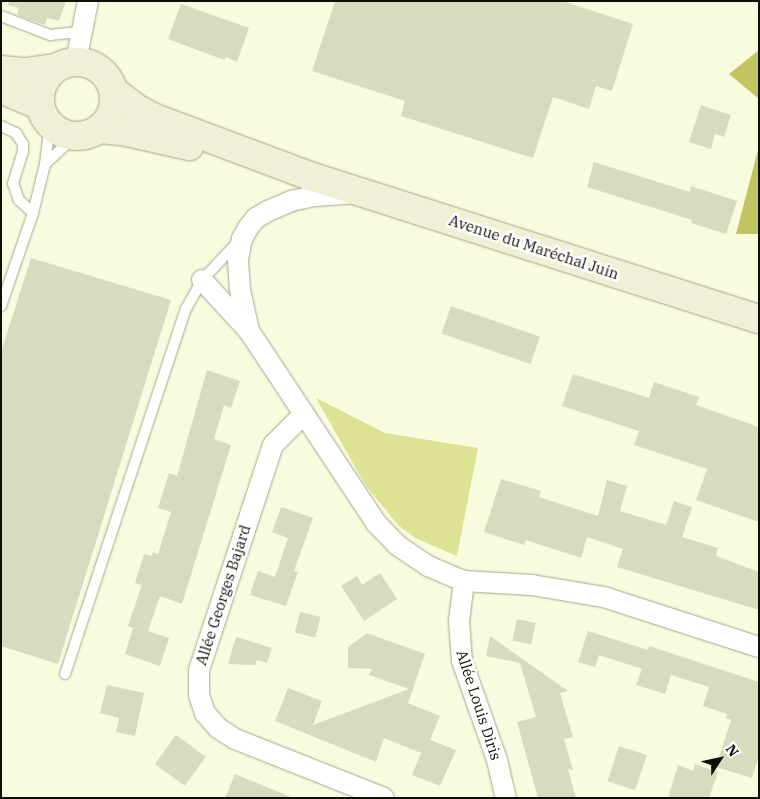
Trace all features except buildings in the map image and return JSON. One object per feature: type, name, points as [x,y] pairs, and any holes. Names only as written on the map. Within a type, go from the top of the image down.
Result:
[{"type":"main road","points":[[1,70],[26,72],[66,64],[97,66],[105,73],[115,92],[112,113],[66,124],[40,95],[42,84],[66,64]]},
{"type":"main road","name":"Avenue du Maréchal Juin","points":[[1,89],[66,124],[147,136],[310,176]]},
{"type":"main road","name":"Avenue du Maréchal Juin","points":[[115,92],[136,108],[155,118],[310,176],[759,319]]},
{"type":"street","points":[[66,64],[81,32],[88,1]]},
{"type":"street","points":[[249,331],[240,290],[238,259],[242,239],[256,218],[291,201],[315,196],[364,193]]},
{"type":"street","points":[[202,280],[249,331],[363,504],[390,538],[428,566],[464,581],[532,585],[604,597],[759,647]]},
{"type":"street","name":"Allée Georges Bajard","points":[[304,414],[273,445],[199,670],[199,695],[205,713],[218,728],[235,739],[384,798]]},
{"type":"street","name":"Allée Louis Diris","points":[[464,581],[459,620],[462,660],[497,760],[506,798]]},
{"type":"lane","points":[[1,16],[50,35],[81,32]]},
{"type":"lane","points":[[1,306],[33,213],[46,164],[66,124]]},
{"type":"lane","points":[[46,164],[66,124]]},
{"type":"lane","points":[[1,126],[16,133],[22,144],[23,151],[13,183],[19,200],[33,213]]},
{"type":"lane","points":[[65,674],[186,309],[202,280],[242,239]]},
{"type":"green space","points":[[316,398],[385,433],[478,448],[457,556],[415,538],[398,525],[366,486]]},
{"type":"shaded area","points":[[759,50],[759,99],[729,74]]},
{"type":"shaded area","points":[[759,146],[759,234],[736,234]]}]
